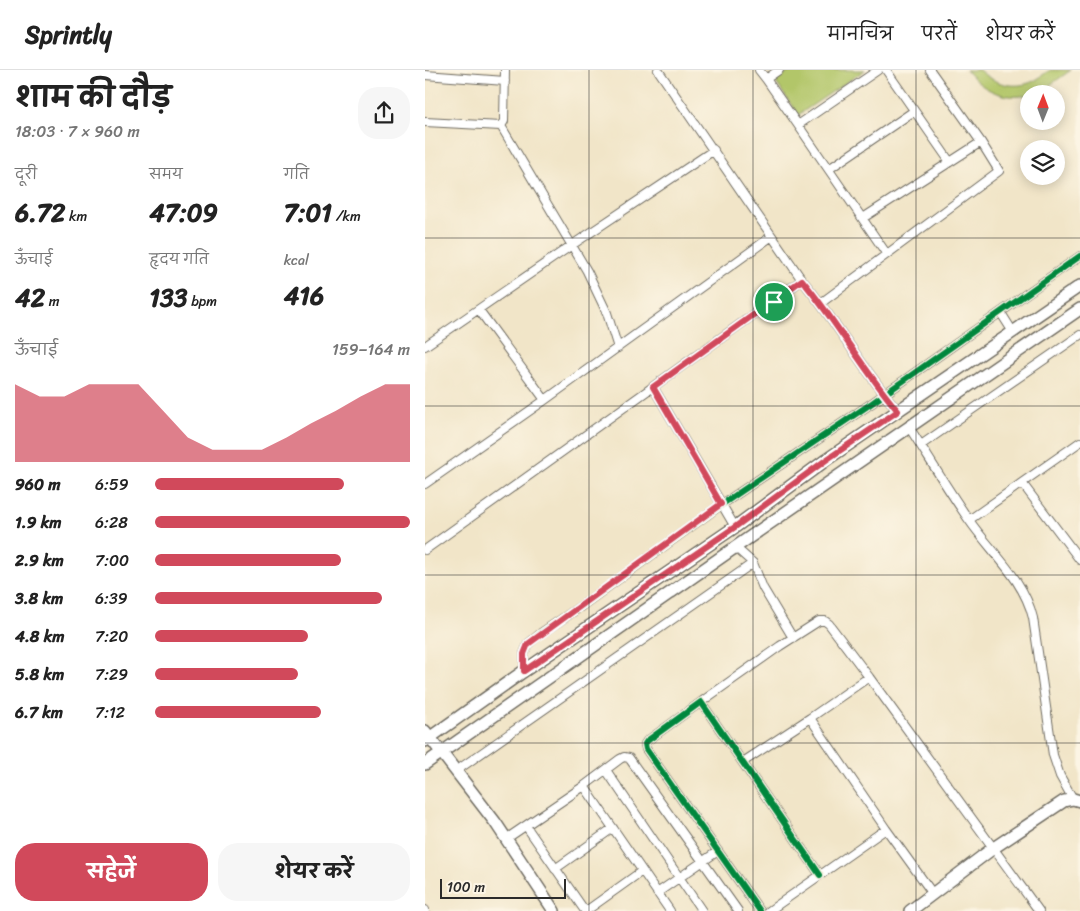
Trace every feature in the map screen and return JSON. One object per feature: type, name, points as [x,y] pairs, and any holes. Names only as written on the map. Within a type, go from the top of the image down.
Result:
[{"type":"main road","points":[[554,911],[456,771],[427,737],[735,527],[826,460],[1080,286]]},
{"type":"main road","points":[[425,764],[1080,309]]},
{"type":"main road","points":[[1013,332],[1025,347]]},
{"type":"main road","points":[[898,411],[909,427]]},
{"type":"main road","points":[[910,911],[992,849],[1065,801],[1077,800]]},
{"type":"street","points":[[501,126],[504,121],[505,70]]},
{"type":"street","points":[[658,70],[802,280],[821,303],[884,395],[898,411]]},
{"type":"street","points":[[759,70],[886,253]]},
{"type":"street","points":[[766,79],[779,70]]},
{"type":"street","points":[[798,125],[877,70]]},
{"type":"street","points":[[885,70],[950,162]]},
{"type":"street","points":[[821,303],[999,171],[930,70]]},
{"type":"street","points":[[425,75],[505,81]]},
{"type":"street","points":[[829,169],[914,111]]},
{"type":"street","points":[[425,122],[501,126]]},
{"type":"street","points":[[501,126],[572,245],[607,313],[618,348]]},
{"type":"street","points":[[863,218],[981,142]]},
{"type":"street","points":[[425,346],[714,150]]},
{"type":"street","points":[[425,484],[618,348],[772,236]]},
{"type":"street","points":[[524,671],[524,654],[528,644],[721,504],[884,395],[1080,256]]},
{"type":"street","points":[[425,550],[802,280]]},
{"type":"street","points":[[479,310],[545,400]]},
{"type":"street","points":[[1001,313],[1013,332]]},
{"type":"street","points":[[921,445],[1080,335]]},
{"type":"street","points":[[653,387],[735,527]]},
{"type":"street","points":[[909,427],[969,520],[1020,586],[1029,601],[1053,755],[1060,776],[1077,800]]},
{"type":"street","points":[[969,520],[1080,442]]},
{"type":"street","points":[[1022,483],[1080,560]]},
{"type":"street","points":[[735,547],[753,562],[763,588],[793,638]]},
{"type":"street","points":[[456,771],[753,562]]},
{"type":"street","points":[[760,911],[646,749],[645,744],[647,740],[793,638],[819,621],[825,621],[869,677],[992,849],[1039,911]]},
{"type":"street","points":[[743,762],[869,677]]},
{"type":"street","points":[[701,702],[820,875]]},
{"type":"street","points":[[810,718],[933,894]]},
{"type":"street","points":[[506,840],[620,759],[624,757],[629,758],[738,911]]},
{"type":"street","points":[[606,770],[702,911]]},
{"type":"street","points":[[584,786],[670,911]]},
{"type":"street","points":[[526,826],[585,911],[642,871]]},
{"type":"street","points":[[555,869],[613,828]]},
{"type":"street","points":[[769,911],[887,829]]},
{"type":"street","points":[[657,893],[718,851]]},
{"type":"green space","points":[[792,70],[865,70],[798,115],[775,81]]},
{"type":"green space","points":[[966,70],[979,70],[998,82],[1019,85],[1034,81],[1051,70],[1071,70],[1049,85],[1020,85],[1020,96],[1011,96],[991,91],[973,78]]},
{"type":"cycle path","points":[[524,671],[524,654],[528,644],[541,633],[583,605],[721,505],[872,403],[1080,256]]},
{"type":"cycle path","points":[[760,911],[646,749],[645,744],[647,741],[701,702],[820,875]]},
{"type":"route","points":[[802,280],[821,303],[884,395],[898,411],[826,460],[735,527],[524,671],[524,654],[528,644],[687,531],[721,504],[653,387],[774,302],[802,280]]}]
